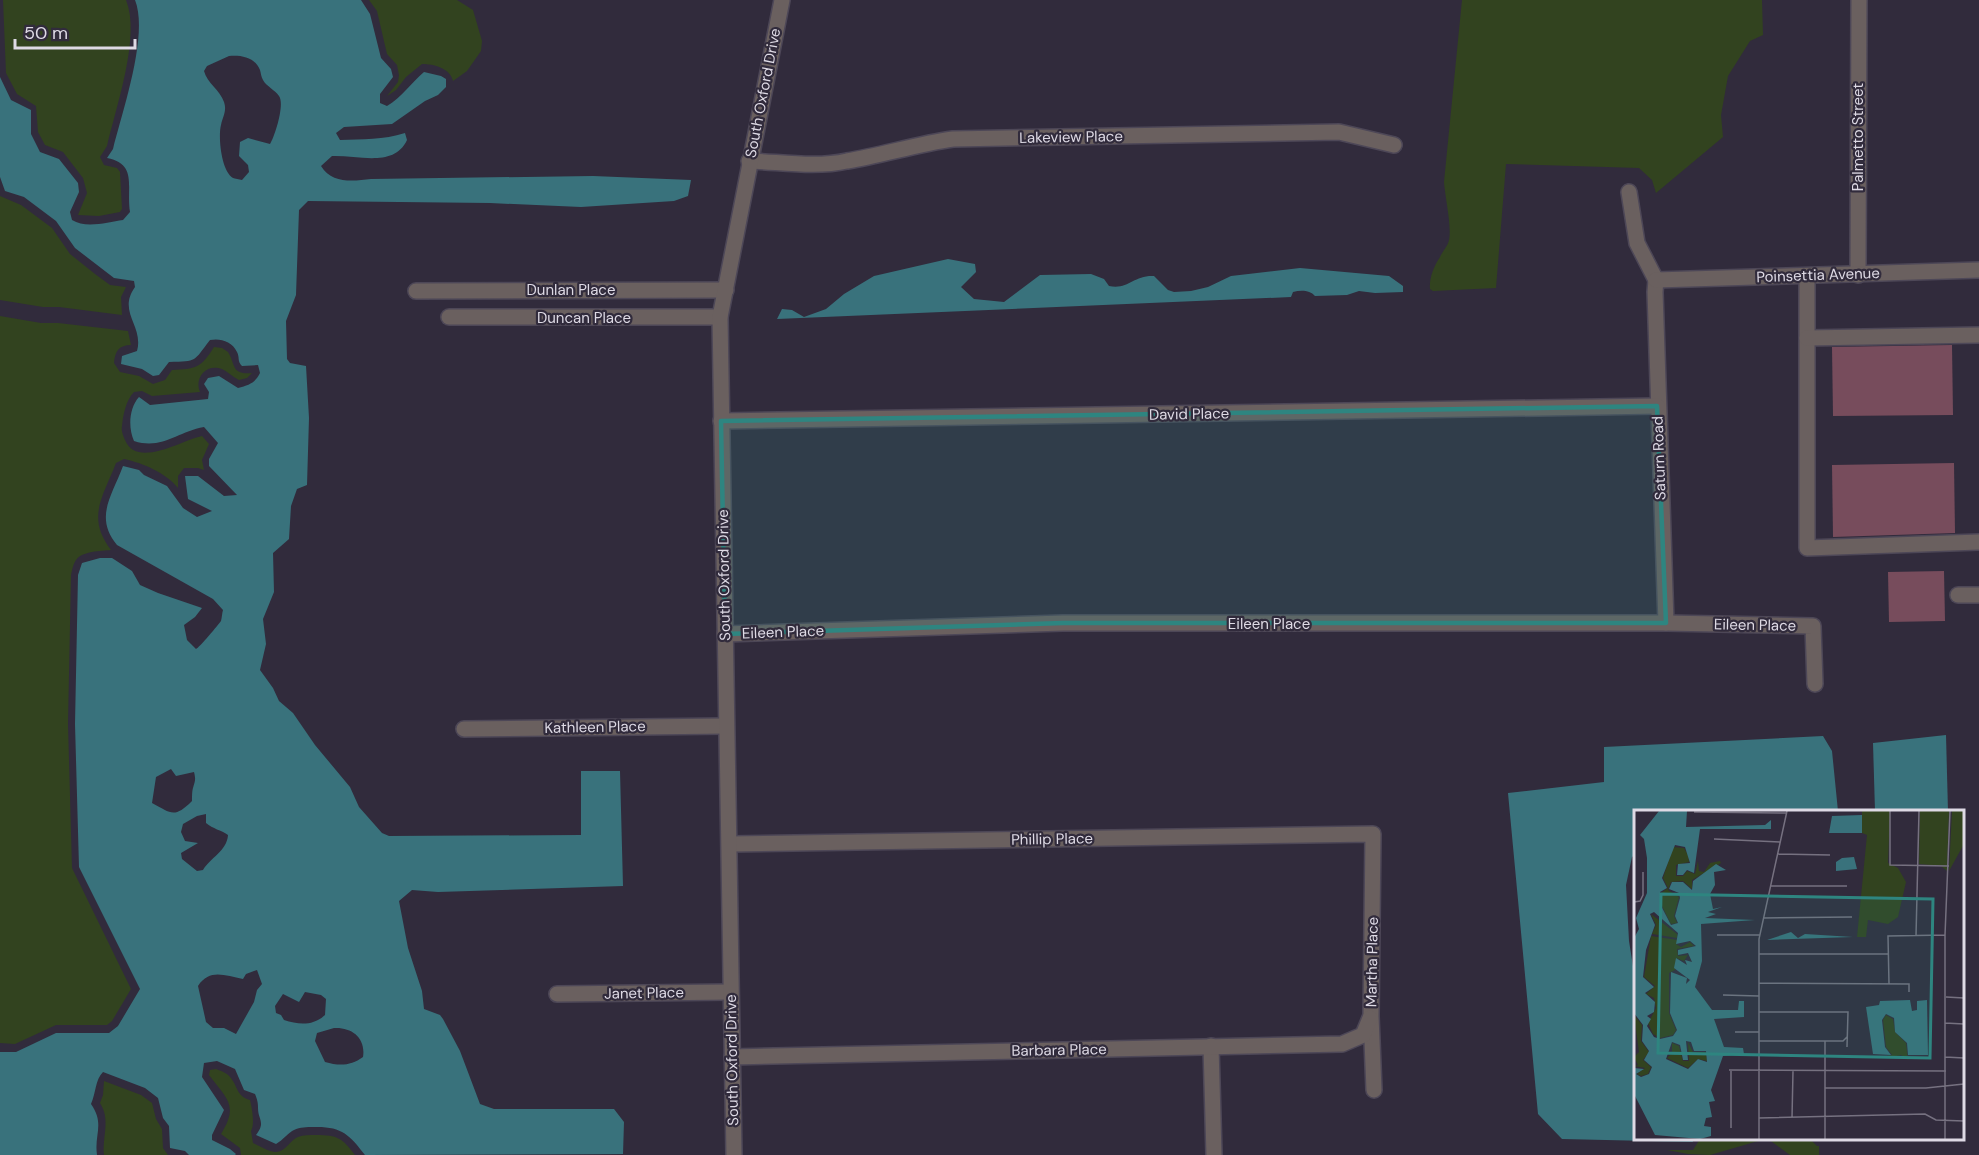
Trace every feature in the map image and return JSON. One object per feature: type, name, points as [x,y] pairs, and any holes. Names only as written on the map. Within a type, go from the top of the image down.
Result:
[{"type":"street","name":"South Oxford Drive","points":[[734,1155],[720,317],[782,0]]},
{"type":"street","name":"Palmetto Street","points":[[1858,275],[1859,0]]},
{"type":"street","name":"Lakeview Place","points":[[749,161],[834,163],[922,143],[964,139],[1339,132],[1394,145]]},
{"type":"street","points":[[1629,192],[1637,243],[1656,286]]},
{"type":"street","name":"Poinsettia Avenue","points":[[1656,286],[1808,276],[1979,270]]},
{"type":"street","points":[[1808,276],[1808,548],[1979,542]]},
{"type":"street","name":"Saturn Road","points":[[1656,286],[1657,406],[1666,623]]},
{"type":"street","name":"Dunlan Place","points":[[416,291],[726,290]]},
{"type":"street","name":"Duncan Place","points":[[449,317],[720,317]]},
{"type":"street","points":[[1807,338],[1979,335]]},
{"type":"street","name":"David Place","points":[[721,421],[1657,406]]},
{"type":"street","points":[[1958,595],[1979,595]]},
{"type":"street","name":"Eileen Place","points":[[725,634],[1063,623],[1666,623],[1813,626],[1815,684]]},
{"type":"street","name":"Kathleen Place","points":[[464,729],[726,726]]},
{"type":"street","name":"Phillip Place","points":[[730,844],[1374,834]]},
{"type":"street","name":"Martha Place","points":[[1374,834],[1371,1016],[1374,1090]]},
{"type":"street","name":"Janet Place","points":[[557,994],[730,992]]},
{"type":"street","name":"Barbara Place","points":[[732,1057],[1342,1044],[1363,1035],[1371,1016]]},
{"type":"street","points":[[1211,1046],[1214,1155]]},
{"type":"highlighted area","points":[[1657,406],[1666,623],[1063,623],[725,634],[721,421]]},
{"type":"shaded area","points":[[3,0],[126,0],[131,33],[126,72],[107,146],[100,157],[104,165],[117,168],[120,172],[122,209],[120,212],[99,216],[78,215],[87,193],[83,178],[63,152],[45,145],[38,132],[36,106],[17,94],[6,73]]},
{"type":"shaded area","points":[[135,0],[361,0],[370,14],[381,58],[391,69],[393,77],[380,94],[380,103],[387,106],[424,72],[446,79],[446,87],[438,95],[425,101],[392,124],[344,127],[336,133],[340,140],[381,138],[405,133],[407,140],[401,149],[384,157],[332,156],[321,166],[337,179],[350,181],[593,176],[691,180],[688,196],[674,201],[581,207],[490,203],[308,201],[299,210],[296,295],[286,321],[287,359],[290,363],[306,366],[309,418],[307,485],[297,489],[291,506],[289,539],[273,553],[274,592],[263,619],[266,644],[260,670],[279,701],[293,713],[315,745],[350,787],[359,807],[382,833],[389,836],[581,835],[581,771],[620,771],[623,886],[438,892],[412,890],[399,901],[408,948],[422,991],[424,1009],[440,1015],[443,1019],[460,1051],[480,1104],[494,1109],[614,1109],[624,1122],[623,1154],[365,1155],[344,1133],[323,1127],[296,1129],[276,1144],[256,1135],[261,1124],[255,1094],[244,1090],[235,1069],[217,1061],[204,1063],[202,1077],[224,1110],[212,1135],[212,1140],[230,1149],[235,1155],[189,1155],[185,1151],[170,1148],[169,1126],[163,1118],[158,1098],[145,1088],[103,1072],[98,1079],[91,1104],[98,1123],[97,1155],[0,1155],[0,1052],[16,1052],[56,1033],[109,1033],[118,1026],[140,989],[79,867],[75,724],[78,575],[82,563],[100,558],[112,558],[132,571],[140,585],[202,608],[184,625],[187,640],[196,649],[219,623],[223,610],[213,599],[117,545],[110,535],[106,516],[107,506],[123,466],[139,470],[144,475],[167,486],[183,508],[197,517],[212,511],[188,499],[185,476],[198,476],[224,496],[237,495],[209,466],[209,459],[218,443],[204,427],[161,442],[134,441],[130,424],[131,412],[139,397],[150,405],[208,399],[209,392],[204,384],[208,378],[219,376],[238,388],[251,383],[260,373],[258,365],[242,366],[232,345],[218,339],[210,340],[194,359],[169,362],[159,375],[153,376],[142,369],[121,364],[122,356],[137,351],[137,334],[129,304],[135,287],[134,281],[114,278],[75,248],[56,221],[24,197],[5,191],[0,177],[0,77],[11,100],[31,110],[31,134],[40,152],[59,159],[78,183],[79,192],[70,212],[72,220],[84,224],[104,223],[123,220],[130,212],[127,171],[117,161],[107,158],[113,149],[133,74],[139,33]],"holes":[[[229,56],[251,60],[258,66],[264,82],[281,100],[279,120],[270,144],[248,138],[240,142],[239,156],[248,165],[249,172],[242,180],[233,178],[223,161],[220,137],[225,105],[204,71],[207,66]],[[171,769],[176,776],[194,772],[192,801],[186,807],[172,812],[152,803],[156,777]],[[206,814],[206,823],[228,835],[225,846],[203,870],[197,871],[182,859],[181,853],[198,843],[185,841],[181,832],[183,824]],[[257,970],[262,984],[236,1034],[224,1028],[213,1028],[206,1022],[198,986],[203,980],[213,975],[243,979],[246,974]],[[305,992],[321,995],[326,999],[325,1015],[316,1021],[306,1023],[284,1020],[276,1013],[275,1006],[283,994],[299,1002]],[[334,1028],[347,1029],[360,1039],[363,1057],[345,1064],[325,1062],[315,1041],[317,1033]]]},
{"type":"shaded area","points":[[369,0],[457,0],[473,10],[482,41],[481,51],[467,71],[453,81],[445,70],[422,64],[387,96],[398,82],[399,75],[397,65],[387,54],[377,11]]},
{"type":"shaded area","points":[[1462,0],[1762,0],[1763,35],[1750,41],[1728,76],[1721,115],[1723,137],[1656,193],[1652,180],[1639,168],[1506,164],[1496,288],[1433,291],[1430,289],[1431,276],[1450,234],[1444,182]]},
{"type":"shaded area","points":[[0,196],[21,205],[52,228],[70,254],[110,285],[126,287],[121,297],[122,315],[0,300]]},
{"type":"shaded area","points":[[948,259],[975,264],[976,272],[961,287],[974,299],[1004,302],[1040,275],[1091,274],[1104,279],[1109,286],[1116,287],[1147,276],[1154,276],[1168,290],[1174,292],[1208,287],[1231,276],[1300,268],[1389,276],[1403,286],[1403,292],[1359,291],[1347,295],[1315,296],[1302,291],[1293,292],[1291,297],[777,319],[782,309],[792,310],[804,317],[826,309],[844,294],[874,276]]},
{"type":"shaded area","points":[[0,316],[41,323],[128,331],[131,345],[123,346],[118,350],[114,363],[120,372],[139,376],[153,384],[165,380],[172,370],[197,366],[214,347],[228,352],[237,371],[252,373],[247,378],[239,380],[222,369],[211,368],[200,377],[200,392],[152,396],[142,391],[134,392],[127,403],[122,430],[131,448],[139,452],[149,453],[202,436],[209,444],[202,460],[204,470],[184,468],[178,476],[178,488],[161,473],[139,463],[124,459],[116,463],[102,497],[98,517],[99,527],[111,550],[92,552],[79,557],[74,563],[71,575],[68,724],[72,868],[131,989],[112,1021],[107,1025],[56,1025],[15,1044],[0,1043]]},
{"type":"shaded area","points":[[1946,735],[1948,810],[1875,810],[1873,743]]},
{"type":"shaded area","points":[[1823,736],[1832,751],[1838,810],[1634,810],[1634,856],[1626,885],[1629,941],[1634,972],[1634,1140],[1692,1140],[1693,1142],[1562,1139],[1538,1114],[1508,793],[1604,782],[1604,747]]},
{"type":"shaded area","points":[[216,1069],[229,1076],[240,1093],[250,1100],[253,1116],[251,1131],[253,1143],[266,1150],[279,1152],[300,1136],[330,1136],[343,1141],[355,1155],[241,1155],[240,1148],[221,1134],[230,1109],[225,1097],[209,1075],[210,1070]]},
{"type":"shaded area","points":[[104,1081],[141,1095],[152,1103],[156,1119],[162,1129],[163,1148],[168,1155],[104,1155],[106,1122],[100,1103]]},
{"type":"shaded area","points":[[1699,1140],[1762,1140],[1710,1155],[1667,1150],[1693,1150]]},
{"type":"shaded area","points":[[1769,1140],[1811,1140],[1819,1146],[1819,1155],[1790,1155]]},
{"type":"building","points":[[1952,345],[1953,415],[1833,416],[1832,347]]},
{"type":"building","points":[[1954,463],[1955,533],[1833,537],[1832,465]]},
{"type":"building","points":[[1944,571],[1945,621],[1889,622],[1888,572]]}]
